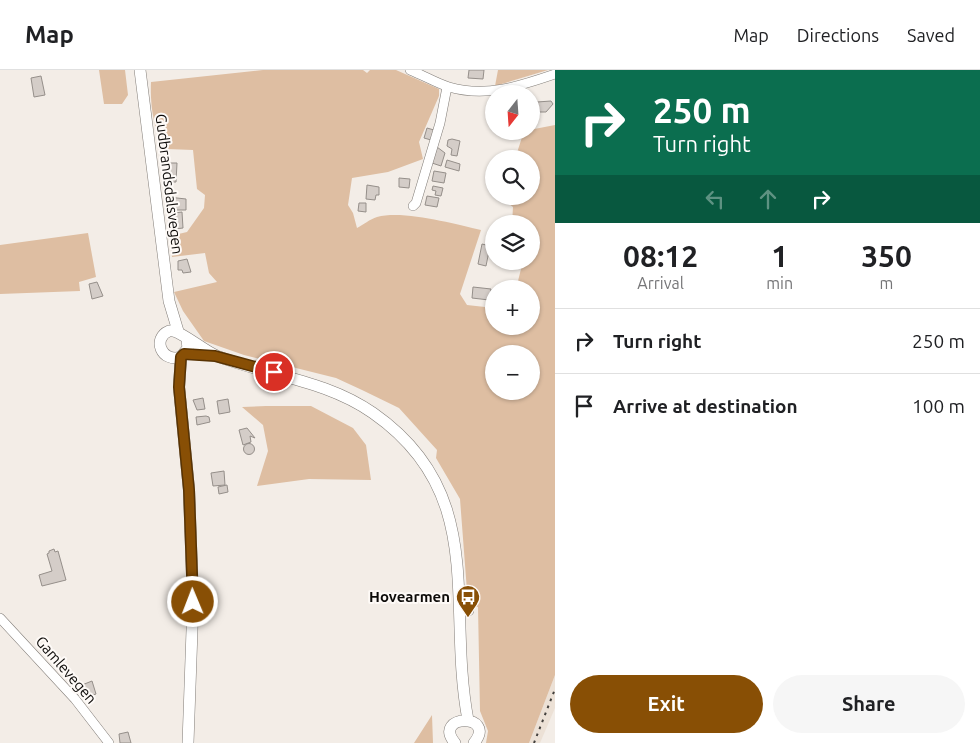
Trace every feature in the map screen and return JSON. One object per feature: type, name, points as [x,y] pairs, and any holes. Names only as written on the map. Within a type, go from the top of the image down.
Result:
[{"type":"main road","name":"Gudbrandsdalsvegen","points":[[140,70],[172,332]]},
{"type":"main road","points":[[215,356],[164,354],[160,345],[162,337],[172,332],[215,356],[321,386],[349,398],[373,413],[397,433],[418,457],[437,486],[445,519],[458,556],[465,611],[463,691],[468,720]]},
{"type":"main road","points":[[188,340],[188,348],[179,356],[179,387],[189,490],[193,577],[193,643],[188,743]]},
{"type":"main road","points":[[451,741],[452,727],[456,722],[463,691]]},
{"type":"main road","points":[[456,722],[468,720],[475,724],[478,731],[474,743]]},
{"type":"street","points":[[410,70],[447,87],[472,92],[494,91],[555,74]]},
{"type":"street","points":[[413,206],[416,203],[440,123],[447,87]]},
{"type":"street","name":"Gamlevegen","points":[[0,618],[75,699],[109,743]]},
{"type":"shaded area","points":[[99,70],[125,70],[128,95],[122,104],[104,104]]},
{"type":"shaded area","points":[[263,70],[363,70],[367,73],[370,70],[396,70],[439,89],[439,96],[419,142],[423,159],[388,172],[352,178],[348,205],[353,213],[357,228],[377,217],[401,215],[415,216],[481,230],[460,294],[467,305],[485,307],[485,335],[540,335],[540,280],[518,280],[521,270],[540,270],[540,215],[513,215],[513,207],[510,205],[540,205],[540,150],[518,150],[521,140],[540,140],[540,128],[555,125],[555,675],[529,743],[486,743],[488,731],[480,711],[478,607],[468,604],[460,499],[436,458],[437,450],[399,408],[336,378],[244,355],[204,341],[183,311],[174,292],[217,282],[209,273],[205,253],[172,257],[170,236],[187,232],[204,208],[205,195],[197,189],[193,150],[167,149],[162,143],[158,135],[151,99],[151,82]]},
{"type":"shaded area","points":[[498,70],[548,70],[498,85],[495,85]]},
{"type":"shaded area","points":[[88,233],[96,277],[79,282],[80,291],[0,294],[0,245]]},
{"type":"shaded area","points":[[311,406],[353,428],[366,445],[371,480],[309,479],[257,486],[268,451],[263,425],[242,407]]},
{"type":"shaded area","points":[[555,675],[555,708],[540,743],[529,743]]},
{"type":"shaded area","points":[[432,715],[433,743],[414,743]]},
{"type":"building","points":[[469,70],[484,70],[483,79],[468,78]]},
{"type":"building","points":[[41,76],[45,95],[34,97],[31,78]]},
{"type":"building","points":[[551,101],[553,104],[546,112],[540,112],[540,102]]},
{"type":"building","points":[[427,128],[434,130],[431,140],[424,138]]},
{"type":"building","points":[[448,140],[460,141],[457,156],[451,155],[452,149],[447,146]]},
{"type":"building","points":[[437,147],[445,153],[441,166],[432,163]]},
{"type":"building","points":[[447,160],[460,164],[459,171],[445,167]]},
{"type":"building","points":[[168,163],[177,163],[176,182],[169,182]]},
{"type":"building","points":[[434,171],[446,173],[444,183],[432,181]]},
{"type":"building","points":[[399,178],[410,179],[409,188],[399,187]]},
{"type":"building","points":[[367,185],[379,187],[379,195],[376,195],[375,200],[366,199]]},
{"type":"building","points":[[433,186],[443,188],[441,196],[435,195],[436,191],[432,190]]},
{"type":"building","points":[[427,196],[439,198],[437,207],[425,205]]},
{"type":"building","points":[[168,197],[186,199],[186,210],[174,210],[173,206],[167,206]]},
{"type":"building","points":[[359,203],[366,203],[366,212],[358,211]]},
{"type":"building","points":[[182,212],[183,228],[175,229],[174,213]]},
{"type":"building","points":[[482,244],[485,245],[485,266],[478,264]]},
{"type":"building","points":[[187,259],[191,272],[183,273],[182,270],[178,270],[178,261]]},
{"type":"building","points":[[97,282],[103,296],[92,299],[89,284]]},
{"type":"building","points":[[473,287],[485,288],[485,300],[472,298]]},
{"type":"building","points":[[203,398],[205,409],[197,410],[193,400]]},
{"type":"building","points":[[228,399],[230,412],[219,414],[217,401]]},
{"type":"building","points":[[196,417],[209,417],[210,422],[197,425]]},
{"type":"building","points":[[247,428],[255,438],[250,436],[251,442],[243,445],[239,430]]},
{"type":"building","points":[[247,444],[251,444],[254,449],[253,453],[247,454],[244,451],[244,447]]},
{"type":"building","points":[[224,471],[225,485],[213,486],[211,473]]},
{"type":"building","points":[[227,485],[228,492],[219,494],[218,487]]},
{"type":"building","points":[[54,549],[55,552],[58,551],[66,580],[42,586],[39,575],[52,571],[47,554]]},
{"type":"building","points":[[92,681],[96,694],[88,697],[86,691],[83,692],[82,685]]},
{"type":"building","points":[[128,732],[131,743],[120,743],[119,734]]},
{"type":"railway","points":[[534,743],[555,689]]},
{"type":"place","name":"Hovearmen","points":[[468,618]]},
{"type":"route","points":[[193,602],[189,490],[179,387],[181,357],[184,354],[215,356],[274,372]]}]
